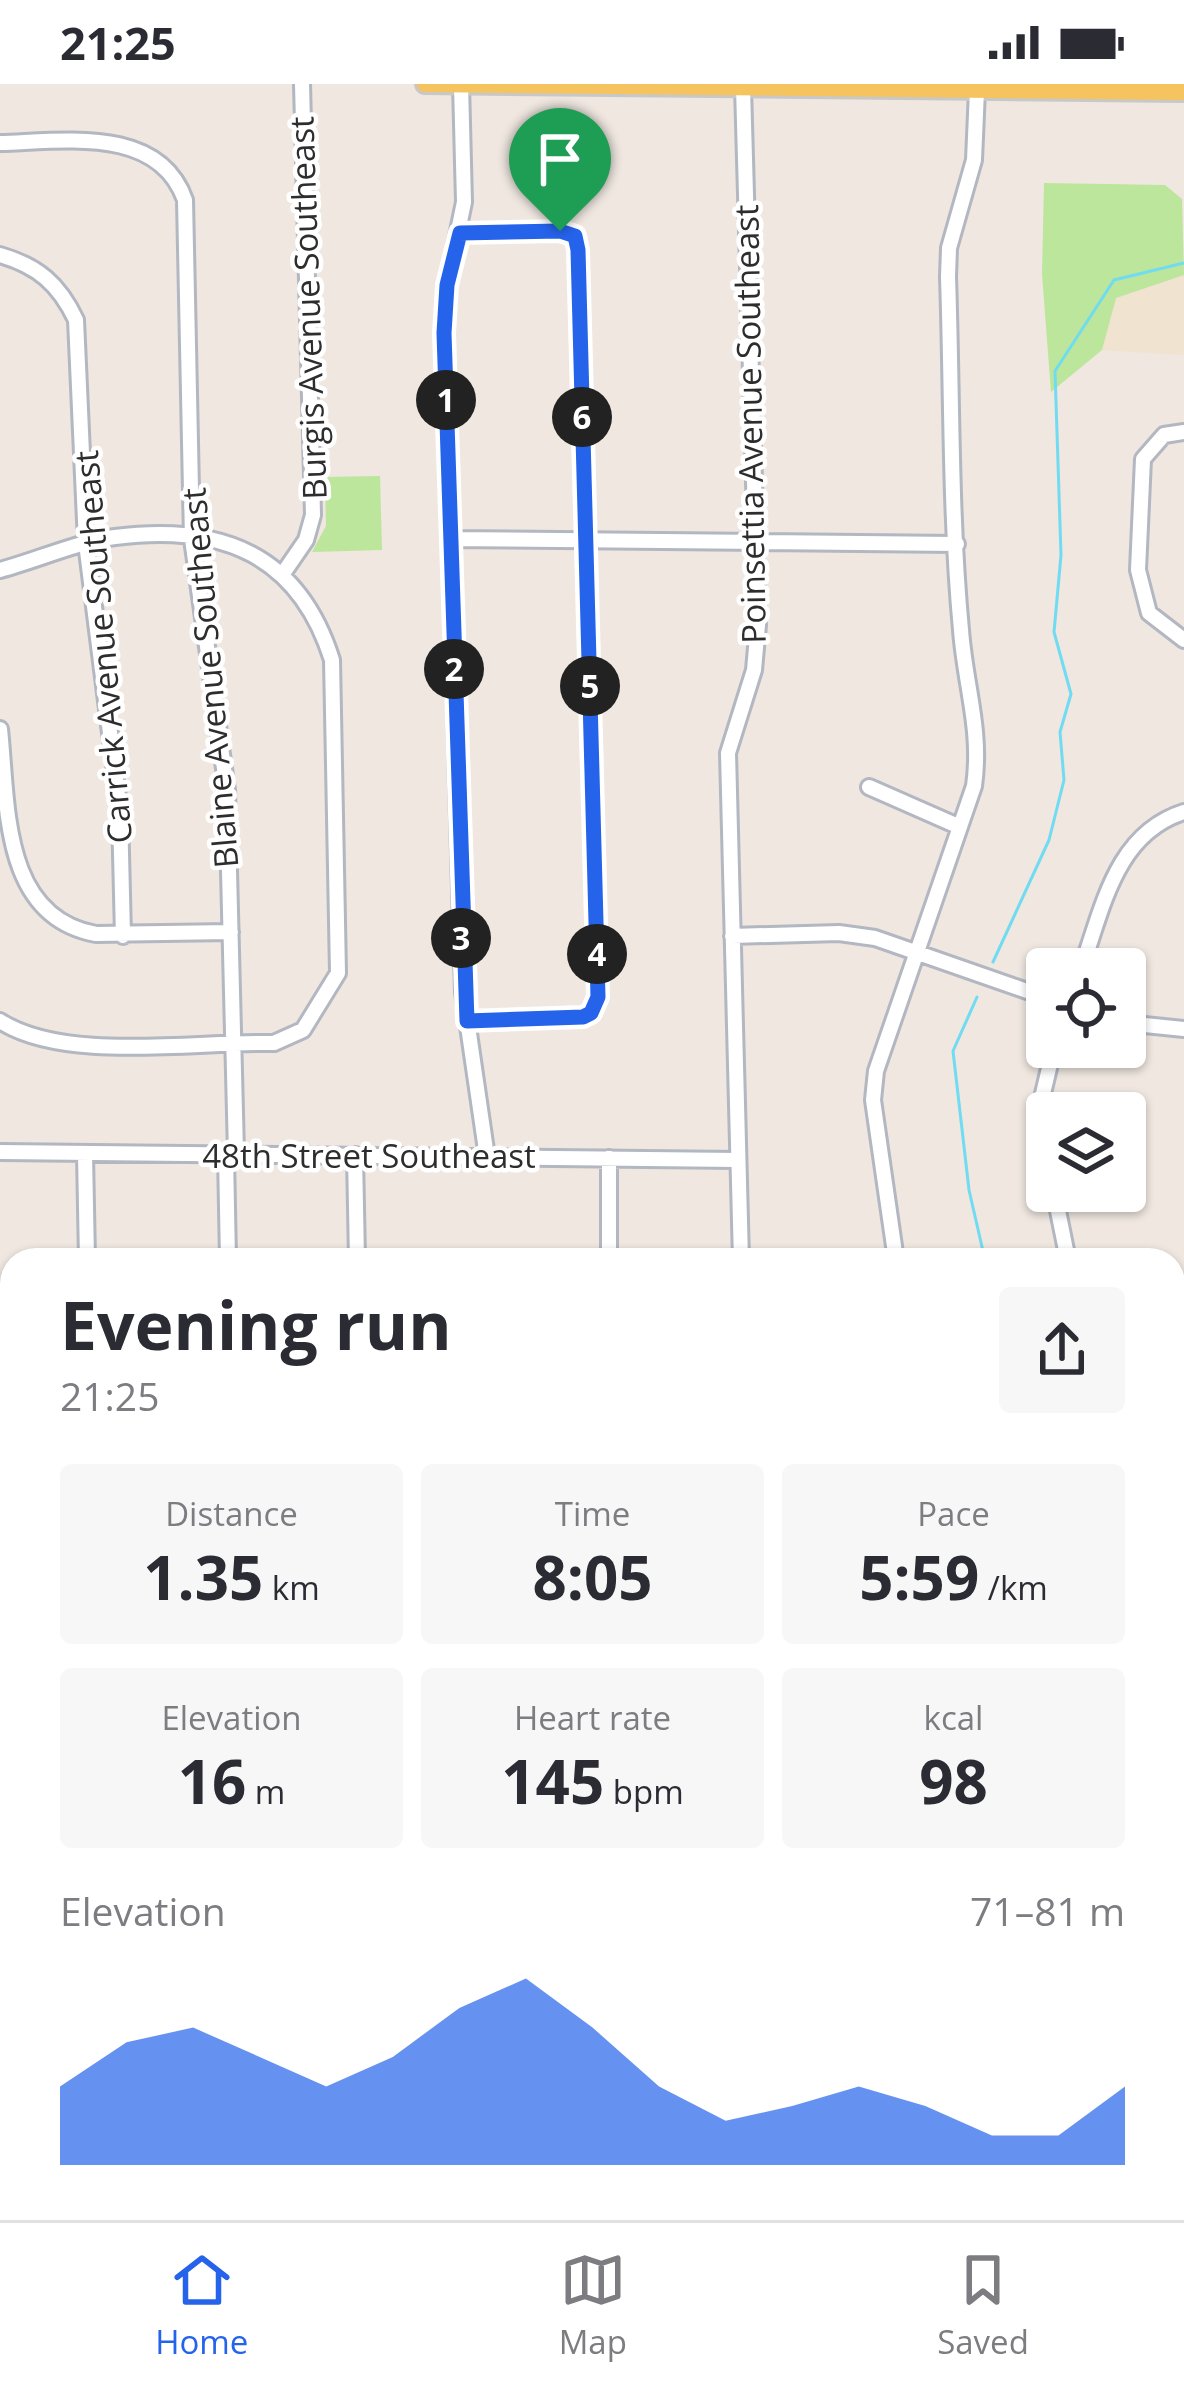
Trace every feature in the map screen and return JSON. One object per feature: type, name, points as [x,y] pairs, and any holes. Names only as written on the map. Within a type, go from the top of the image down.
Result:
[{"type":"main road","points":[[425,84],[1178,89]]},
{"type":"street","name":"Burgis Avenue Southeast","points":[[284,572],[307,540],[313,515],[302,84]]},
{"type":"street","points":[[461,84],[460,233],[445,306],[449,539],[467,1021],[487,1156]]},
{"type":"street","name":"Poinsettia Avenue Southeast","points":[[741,1248],[728,753],[756,654],[744,86]]},
{"type":"street","points":[[894,1248],[873,1100],[880,1052],[974,786],[979,736],[961,633],[949,248],[974,160],[978,87]]},
{"type":"street","name":"Blaine Avenue Southeast","points":[[0,143],[135,147],[159,158],[176,175],[186,218],[192,539],[227,790],[234,1042],[228,1248]]},
{"type":"street","points":[[460,233],[562,231],[575,236],[596,1008],[583,1017],[467,1021]]},
{"type":"street","name":"Carrick Avenue Southeast","points":[[0,255],[34,265],[66,298],[76,320],[86,543],[120,812],[123,936]]},
{"type":"street","points":[[1184,432],[1164,435],[1150,448],[1138,488],[1142,597],[1163,628],[1184,640]]},
{"type":"street","points":[[0,570],[86,543],[140,536],[192,539],[241,549],[284,572],[319,620],[332,660],[338,974],[320,1010],[303,1030],[274,1043],[41,1040],[0,1021]]},
{"type":"street","points":[[449,539],[957,544]]},
{"type":"street","points":[[0,729],[15,848],[27,888],[38,904],[74,930],[123,936],[231,932]]},
{"type":"street","points":[[869,787],[960,827]]},
{"type":"street","points":[[1089,948],[1121,862],[1156,824],[1184,812]]},
{"type":"street","points":[[732,937],[839,933],[915,951],[1026,991]]},
{"type":"street","points":[[1146,1025],[1184,1029]]},
{"type":"street","name":"48th Street Southeast","points":[[0,1152],[738,1160]]},
{"type":"street","points":[[85,1154],[87,1248]]},
{"type":"street","points":[[355,1155],[357,1248]]},
{"type":"street","points":[[609,1158],[609,1248]]},
{"type":"street","points":[[1058,1212],[1066,1248]]},
{"type":"shaded area","points":[[1184,275],[1184,355],[1102,350],[1115,298]]},
{"type":"green space","points":[[1044,183],[1165,185],[1182,199],[1184,275],[1116,298],[1102,350],[1051,392],[1042,274]]},
{"type":"green space","points":[[380,476],[382,550],[312,552],[326,526],[325,477]]},
{"type":"waterway","points":[[993,962],[1049,840],[1064,780],[1060,732],[1071,694],[1054,632],[1061,555],[1055,371],[1114,280],[1184,263]]},
{"type":"waterway","points":[[977,997],[953,1051],[969,1190],[982,1248]]},
{"type":"route","points":[[560,231],[575,236],[578,250],[598,997],[596,1008],[583,1017],[467,1021],[449,539],[447,285],[460,233],[560,231]]}]
